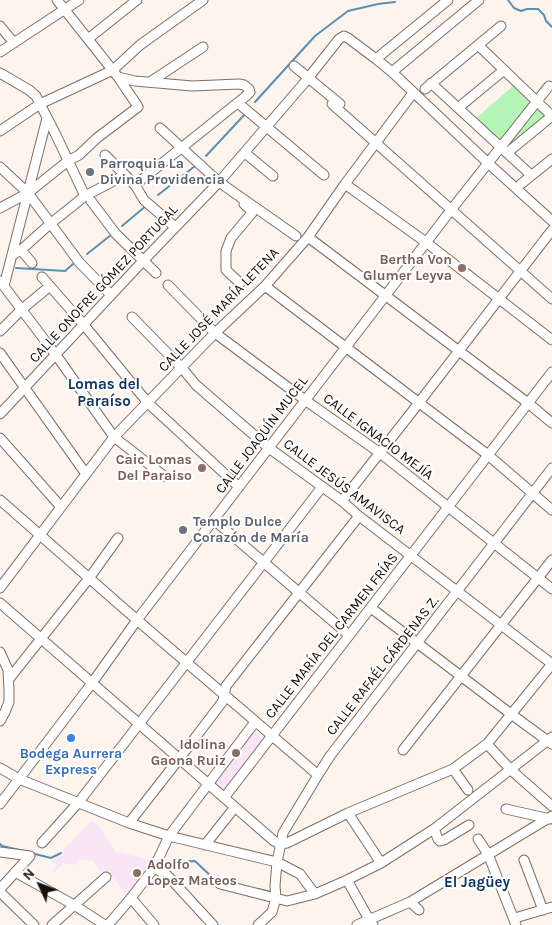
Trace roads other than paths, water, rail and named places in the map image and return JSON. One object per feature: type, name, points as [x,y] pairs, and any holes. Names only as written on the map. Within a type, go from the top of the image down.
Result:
[{"type":"street","points":[[0,208],[28,193],[138,107],[115,74],[57,0]]},
{"type":"street","points":[[0,52],[78,0]]},
{"type":"street","points":[[88,39],[138,0]]},
{"type":"street","points":[[0,130],[40,104],[115,74],[140,44],[204,0]]},
{"type":"street","points":[[448,0],[376,59],[488,163],[550,217]]},
{"type":"street","points":[[392,72],[479,0]]},
{"type":"street","points":[[0,26],[14,43]]},
{"type":"street","points":[[501,26],[428,86],[458,108],[531,175]]},
{"type":"street","name":"CALLE ONOFRE GÓMEZ PORTUGAL","points":[[0,414],[175,227],[221,183],[339,39],[344,36],[348,38],[376,59]]},
{"type":"street","points":[[478,45],[552,116],[504,150]]},
{"type":"street","points":[[150,82],[203,47]]},
{"type":"street","points":[[294,66],[375,143],[552,299]]},
{"type":"street","points":[[458,108],[504,70]]},
{"type":"street","points":[[0,72],[36,96],[88,198],[116,234],[156,273]]},
{"type":"street","points":[[115,74],[135,81],[192,86],[239,84],[244,85],[250,92],[135,185]]},
{"type":"street","name":"CALLE JOAQUÍN MUCEL","points":[[0,804],[92,683],[137,620],[451,210],[488,163],[504,150],[548,86]]},
{"type":"street","name":"CALLE JOSÉ MARÍA LETENA","points":[[0,588],[114,437],[215,333],[265,286],[308,237],[413,93]]},
{"type":"street","points":[[238,103],[324,175]]},
{"type":"street","points":[[47,118],[12,255],[2,283],[114,437],[164,476]]},
{"type":"street","points":[[160,128],[221,183],[296,236]]},
{"type":"street","points":[[245,153],[273,176]]},
{"type":"street","points":[[105,155],[135,185],[144,200],[175,227]]},
{"type":"street","points":[[521,184],[552,159]]},
{"type":"street","points":[[0,167],[28,193],[79,262],[111,295]]},
{"type":"street","points":[[12,255],[21,250],[50,224],[125,175]]},
{"type":"street","points":[[221,183],[226,191],[248,207],[252,213],[231,238],[226,251],[226,270],[240,283]]},
{"type":"street","points":[[345,184],[426,243],[552,340]]},
{"type":"street","points":[[342,500],[552,230]]},
{"type":"street","points":[[308,237],[552,423]]},
{"type":"street","points":[[21,250],[32,263]]},
{"type":"street","points":[[42,277],[148,403],[240,487]]},
{"type":"street","name":"CALLE IGNACIO MEJÍA","points":[[168,285],[215,333],[380,453],[552,589]]},
{"type":"street","points":[[0,331],[21,310],[50,286]]},
{"type":"street","points":[[265,286],[488,455],[552,510]]},
{"type":"street","name":"CALLE JESÚS AMAVISCA","points":[[132,317],[196,385],[270,448],[342,500],[411,556],[552,664]]},
{"type":"street","points":[[0,354],[86,474]]},
{"type":"street","name":"CALLE MARÍA DEL CARMEN FRÍAS","points":[[224,798],[552,372]]},
{"type":"street","points":[[0,438],[61,507]]},
{"type":"street","name":"CALLE RAFAÉL CÁRDENAS Z.","points":[[276,898],[277,862],[283,833],[330,756],[552,468]]},
{"type":"street","points":[[42,843],[78,802],[322,487]]},
{"type":"street","points":[[2,505],[90,577],[137,620],[318,775]]},
{"type":"street","points":[[129,823],[223,701],[226,686],[360,516]]},
{"type":"street","points":[[214,520],[349,636]]},
{"type":"street","points":[[8,679],[90,577],[118,538]]},
{"type":"street","points":[[403,750],[552,560]]},
{"type":"street","points":[[0,603],[224,798],[280,844],[288,843],[348,813],[453,769],[488,744],[552,664]]},
{"type":"street","points":[[220,884],[287,901],[315,894],[381,863],[434,829],[551,740],[511,714],[371,608]]},
{"type":"street","points":[[0,652],[8,670],[9,702],[0,721]]},
{"type":"street","name":"CALLE MARÍA DEL CARMEN FRÍAS","points":[[107,925],[132,898],[154,868],[169,836],[255,722]]},
{"type":"street","points":[[488,744],[511,770],[552,806]]},
{"type":"street","points":[[0,768],[19,779],[129,823],[169,836],[277,862],[300,874],[315,894]]},
{"type":"street","points":[[453,769],[468,790]]},
{"type":"street","points":[[206,845],[235,807]]},
{"type":"street","points":[[506,809],[551,818]]},
{"type":"street","points":[[348,813],[381,863]]},
{"type":"street","points":[[357,925],[371,922],[410,902],[551,818]]},
{"type":"street","points":[[434,829],[440,841],[469,825]]},
{"type":"street","points":[[478,839],[488,854],[516,922],[548,908],[524,860]]},
{"type":"street","points":[[0,852],[30,856],[0,891],[34,925]]},
{"type":"street","points":[[154,868],[167,876],[213,925]]},
{"type":"street","points":[[15,872],[107,925]]},
{"type":"street","points":[[52,925],[106,877]]},
{"type":"street","points":[[347,880],[371,922]]},
{"type":"street","points":[[132,898],[154,925]]},
{"type":"street","points":[[258,925],[272,912],[276,898]]},
{"type":"street","points":[[410,902],[419,910]]},
{"type":"waterway","points":[[508,0],[514,8],[521,11],[538,9],[552,27]]},
{"type":"waterway","points":[[255,102],[315,36],[348,11],[395,2]]},
{"type":"waterway","points":[[206,156],[246,113]]},
{"type":"waterway","points":[[158,195],[195,166]]},
{"type":"waterway","points":[[122,226],[147,205]]},
{"type":"waterway","points":[[87,254],[111,235]]},
{"type":"waterway","points":[[16,268],[65,271],[73,264]]},
{"type":"waterway","points":[[0,844],[24,851]]},
{"type":"waterway","points":[[31,853],[51,858],[61,853]]},
{"type":"waterway","points":[[163,862],[195,861],[215,880],[219,881]]},
{"type":"waterway","points":[[258,889],[271,892]]},
{"type":"place","name":"Parroquia La Divina Providencia","points":[[90,172]]},
{"type":"place","name":"Bertha Von Glumer Leyva","points":[[462,268]]},
{"type":"place","name":"Caic Lomas Del Paraiso","points":[[202,468]]},
{"type":"place","name":"Templo Dulce Corazón de María","points":[[183,530]]},
{"type":"place","name":"Bodega Aurrera Express","points":[[71,738]]},
{"type":"place","name":"Idolina Gaona Ruiz","points":[[236,753]]},
{"type":"place","name":"Adolfo Lopez Mateos","points":[[137,873]]},
{"type":"district","name":"Lomas del Paraíso","points":[[104,394]]},
{"type":"district","name":"El Jagüey","points":[[477,883]]}]
